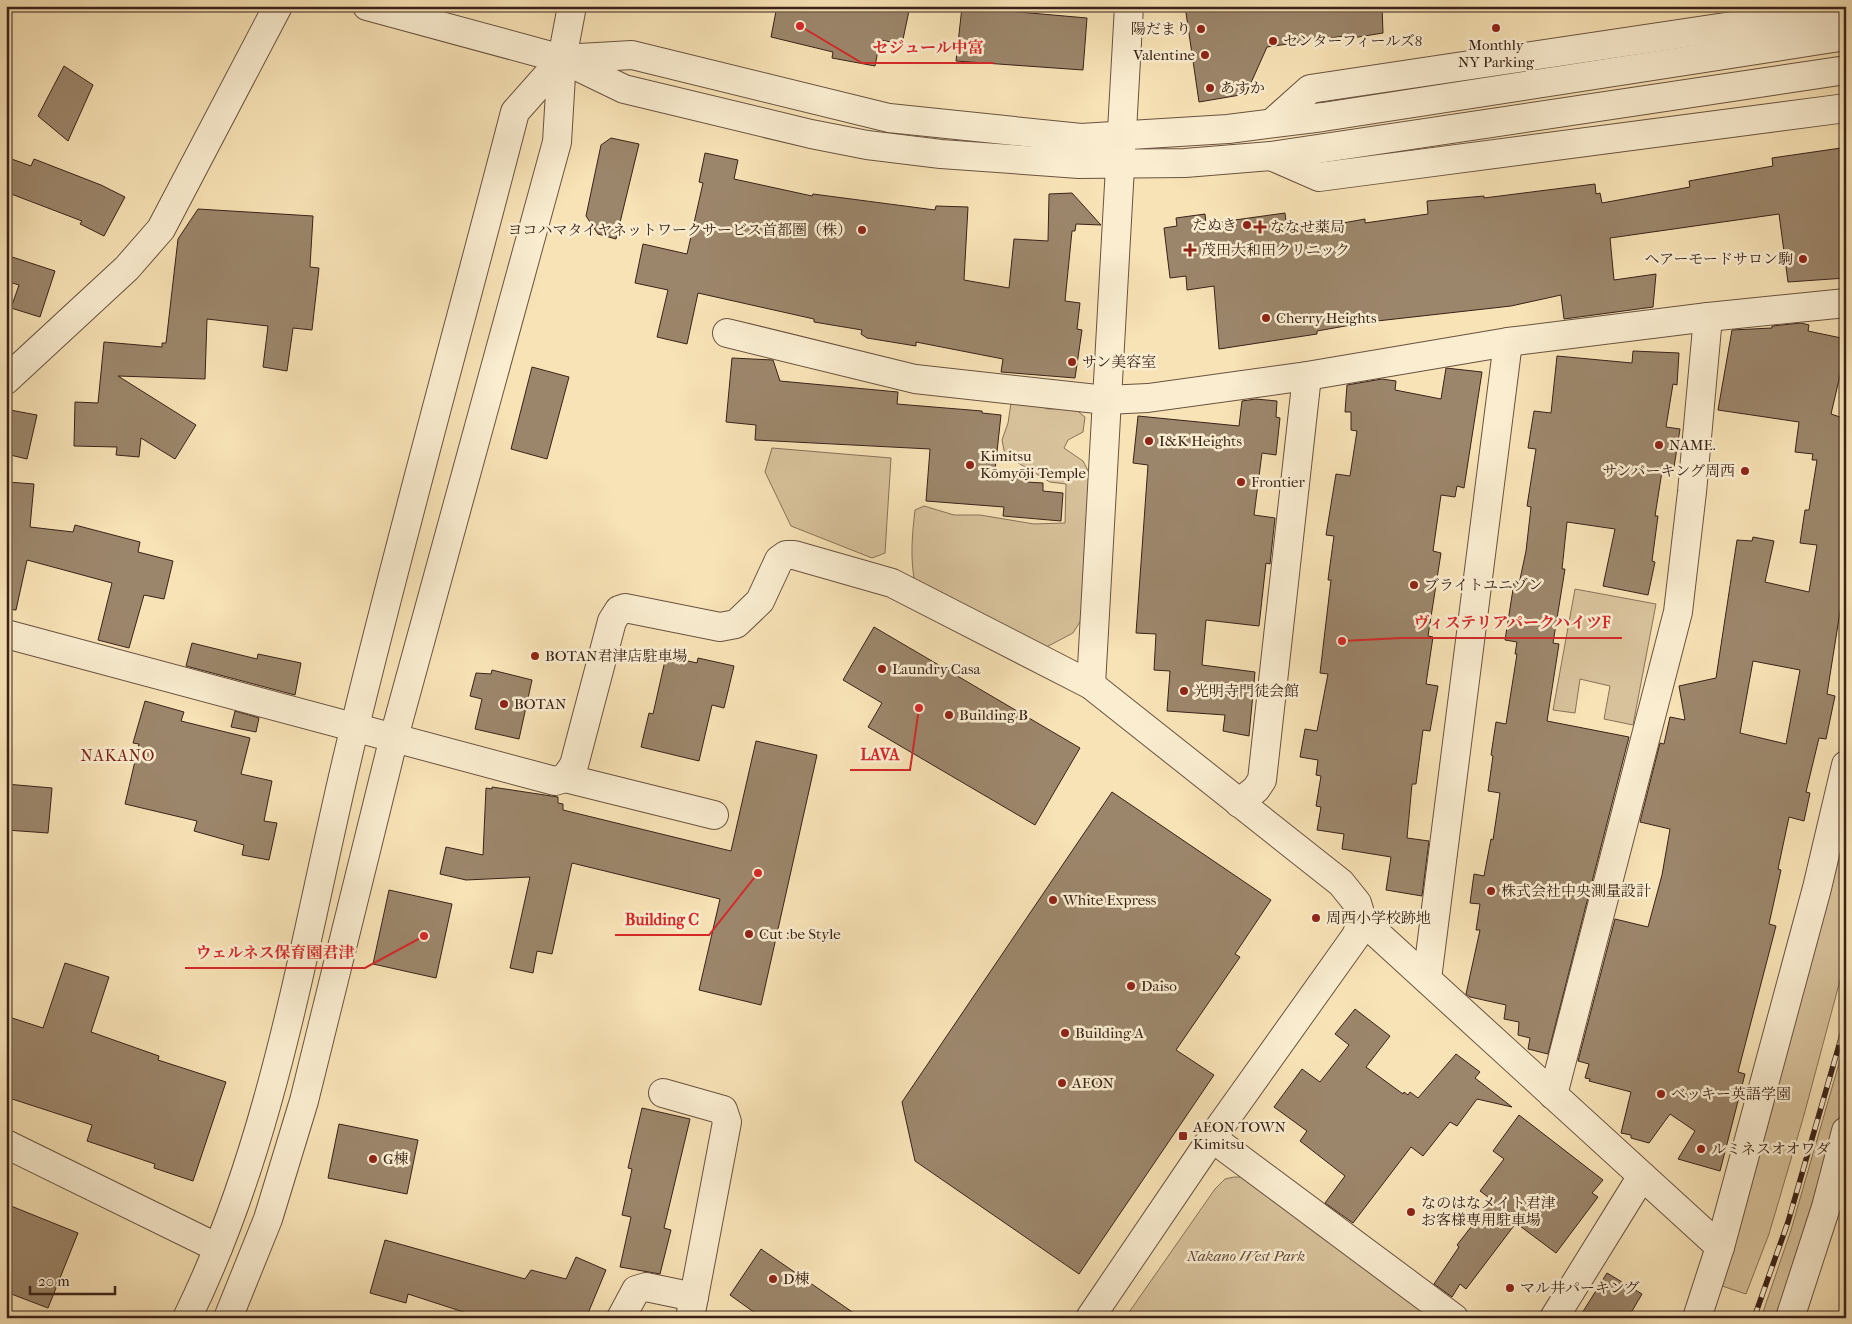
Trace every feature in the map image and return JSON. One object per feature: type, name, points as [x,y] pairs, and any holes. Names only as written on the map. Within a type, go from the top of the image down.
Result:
[{"type":"street","points":[[6,380],[128,268],[161,229],[278,6]]},
{"type":"street","points":[[367,6],[562,59],[624,89],[811,134],[941,154],[1031,162],[1120,150],[1273,122],[1323,117],[1846,36]]},
{"type":"street","points":[[228,1318],[268,1219],[304,1101],[394,737],[557,142],[562,59],[572,6]]},
{"type":"street","points":[[1091,685],[1129,6]]},
{"type":"street","points":[[1273,122],[1310,89],[1846,9]]},
{"type":"street","points":[[187,1318],[218,1248],[271,1092],[355,726],[515,112],[562,59],[632,55],[889,118],[1080,138],[1120,150],[1185,163],[1271,156],[1846,70]]},
{"type":"street","points":[[1271,156],[1319,176],[1846,108]]},
{"type":"street","points":[[727,333],[915,379],[1106,400],[1148,398],[1307,376],[1508,342],[1708,317],[1846,303]]},
{"type":"street","points":[[1553,1095],[1678,612],[1708,317]]},
{"type":"street","points":[[1427,979],[1508,342]]},
{"type":"street","points":[[1239,803],[1256,789],[1262,780],[1307,376]]},
{"type":"street","points":[[565,778],[574,765],[612,621],[619,610],[625,608],[720,626],[736,624],[760,601],[779,560],[786,555],[794,555],[892,583],[1091,685],[1341,883],[1357,903],[1362,920],[1720,1247]]},
{"type":"street","points":[[6,634],[556,781],[565,778],[714,815]]},
{"type":"street","points":[[1697,1318],[1720,1247],[1818,888],[1846,765]]},
{"type":"street","points":[[1090,1318],[1212,1138],[1356,936],[1362,920]]},
{"type":"street","points":[[621,1318],[636,1290],[646,1287],[692,1307],[727,1122],[723,1110],[663,1093]]},
{"type":"street","points":[[1790,1318],[1826,1207],[1846,1131]]},
{"type":"street","points":[[1212,1138],[1454,1318]]},
{"type":"street","points":[[6,1144],[218,1248]]},
{"type":"street","points":[[1554,1318],[1642,1176]]},
{"type":"green space","points":[[1028,402],[1048,409],[1074,408],[1085,417],[1083,432],[1068,440],[1064,448],[1083,461],[1092,478],[1083,617],[1073,633],[1037,652],[915,584],[912,556],[915,510],[924,506],[954,515],[980,515],[1034,524],[1065,523],[1066,484],[1050,482],[1005,455],[1002,440],[1008,423],[1011,403]]},
{"type":"green space","points":[[772,448],[891,458],[885,553],[872,558],[791,526],[765,472]]},
{"type":"green space","points":[[1575,589],[1656,604],[1633,725],[1604,719],[1610,686],[1580,679],[1575,713],[1553,710]]},
{"type":"green space","points":[[1846,822],[1846,958],[1804,1115],[1769,1234],[1746,1294],[1719,1285],[1816,946]]},
{"type":"green space","points":[[1846,1039],[1846,1096],[1812,1210],[1777,1318],[1761,1318],[1791,1230]]},
{"type":"green space","name":"Nakano West Park","points":[[1245,1177],[1432,1318],[1125,1318],[1215,1189],[1225,1179]]},
{"type":"building","points":[[777,6],[910,6],[902,44],[880,40],[875,66],[832,58],[833,52],[771,37]]},
{"type":"building","points":[[1185,6],[1382,6],[1383,33],[1352,38],[1351,35],[1267,47],[1246,94],[1199,102]]},
{"type":"building","points":[[962,7],[1087,18],[1083,70],[956,61]]},
{"type":"building","points":[[64,66],[93,85],[68,141],[38,116]]},
{"type":"building","points":[[611,138],[639,144],[616,239],[598,234],[586,216],[601,145]]},
{"type":"building","points":[[1841,148],[1846,193],[1846,278],[1788,282],[1779,214],[1610,238],[1614,280],[1656,274],[1653,307],[1564,319],[1561,295],[1511,306],[1368,322],[1317,331],[1317,334],[1219,349],[1214,286],[1187,290],[1186,276],[1170,278],[1164,228],[1177,226],[1176,218],[1205,214],[1206,224],[1285,213],[1287,230],[1342,220],[1343,223],[1365,219],[1365,223],[1428,214],[1427,201],[1484,196],[1484,198],[1595,184],[1596,194],[1600,193],[1602,203],[1690,187],[1689,181],[1773,166],[1772,158]]},
{"type":"building","points":[[705,153],[738,160],[734,179],[812,196],[813,194],[935,210],[936,206],[968,207],[964,280],[1009,288],[1014,239],[1048,241],[1049,194],[1072,193],[1101,225],[1076,224],[1075,231],[1072,231],[1065,301],[1080,303],[1077,329],[1082,330],[1075,378],[1001,372],[1003,359],[916,342],[916,346],[867,338],[861,334],[862,330],[814,322],[814,319],[698,293],[687,344],[657,337],[668,290],[635,283],[643,244],[687,254],[703,183],[699,182]]},
{"type":"building","points":[[6,157],[31,166],[34,159],[101,185],[125,197],[104,236],[80,224],[82,221],[6,192]]},
{"type":"building","points":[[198,209],[313,216],[310,267],[319,268],[312,330],[293,328],[287,371],[263,367],[268,326],[207,319],[205,379],[118,376],[196,425],[175,459],[141,438],[139,457],[116,455],[117,447],[74,446],[75,402],[98,403],[104,342],[162,347],[162,343],[166,343],[178,239]]},
{"type":"building","points":[[6,255],[55,271],[40,317],[11,308],[19,285],[6,281]]},
{"type":"building","points":[[1801,323],[1809,325],[1808,331],[1846,339],[1846,372],[1841,371],[1831,414],[1846,419],[1846,481],[1841,514],[1846,515],[1846,574],[1827,694],[1835,696],[1826,739],[1819,738],[1806,792],[1810,793],[1804,821],[1789,817],[1778,869],[1781,870],[1769,924],[1776,926],[1738,1072],[1745,1074],[1720,1171],[1678,1159],[1695,1131],[1670,1114],[1649,1143],[1621,1133],[1631,1092],[1589,1081],[1590,1079],[1585,1078],[1589,1064],[1578,1061],[1615,919],[1648,927],[1662,875],[1670,829],[1640,822],[1660,743],[1664,744],[1670,717],[1685,720],[1679,686],[1716,678],[1737,540],[1752,541],[1753,537],[1774,541],[1765,582],[1809,592],[1817,545],[1800,543],[1805,510],[1809,510],[1817,460],[1812,460],[1813,454],[1795,452],[1799,422],[1718,410],[1732,330],[1772,328],[1772,326]],"holes":[[[1753,661],[1800,670],[1786,744],[1740,733]]]},
{"type":"building","points":[[1633,351],[1679,353],[1677,385],[1673,384],[1666,427],[1680,429],[1674,467],[1663,465],[1655,516],[1658,516],[1652,561],[1655,562],[1648,595],[1603,586],[1615,529],[1567,522],[1562,569],[1565,569],[1553,643],[1559,644],[1547,721],[1629,737],[1548,1054],[1528,1049],[1530,1038],[1518,1035],[1519,1022],[1504,1019],[1506,1005],[1470,997],[1466,994],[1480,930],[1476,930],[1480,904],[1470,903],[1474,874],[1484,876],[1491,839],[1493,840],[1500,793],[1488,791],[1493,756],[1491,755],[1496,722],[1506,724],[1517,654],[1515,654],[1517,642],[1505,640],[1514,583],[1519,584],[1526,551],[1531,507],[1527,506],[1536,449],[1528,448],[1534,411],[1551,413],[1557,356],[1632,363]]},
{"type":"building","points":[[732,358],[773,360],[780,381],[898,392],[897,404],[982,411],[982,413],[1001,415],[995,470],[1027,473],[1027,482],[1043,483],[1043,491],[1063,493],[1061,521],[1003,516],[1004,507],[926,501],[930,449],[755,440],[756,425],[726,422]]},
{"type":"building","points":[[532,367],[569,377],[547,459],[511,449]]},
{"type":"building","points":[[1446,368],[1482,372],[1464,488],[1457,486],[1455,497],[1441,495],[1433,551],[1441,553],[1428,636],[1433,637],[1426,684],[1438,686],[1430,731],[1423,730],[1416,784],[1412,784],[1407,838],[1429,841],[1422,896],[1386,890],[1391,857],[1342,849],[1344,834],[1317,830],[1321,807],[1316,806],[1321,776],[1316,775],[1318,760],[1300,757],[1305,729],[1317,731],[1328,674],[1320,673],[1334,536],[1326,535],[1336,474],[1350,476],[1357,431],[1351,430],[1351,412],[1345,412],[1347,385],[1382,379],[1396,381],[1395,390],[1441,399]]},
{"type":"building","points":[[1256,399],[1277,401],[1276,417],[1280,418],[1276,455],[1262,453],[1254,515],[1275,518],[1270,564],[1266,563],[1259,626],[1206,620],[1202,665],[1255,672],[1249,736],[1223,731],[1225,715],[1167,711],[1170,671],[1154,670],[1156,634],[1136,633],[1148,465],[1133,463],[1138,416],[1239,426],[1242,401]]},
{"type":"building","points":[[10,410],[37,415],[27,459],[6,454],[6,429]]},
{"type":"building","points":[[8,482],[34,484],[30,527],[73,532],[75,525],[140,542],[138,552],[173,561],[164,599],[144,595],[129,648],[98,640],[112,583],[27,560],[16,610],[6,609]]},
{"type":"building","name":"Building B","points":[[874,627],[1080,748],[1035,825],[868,727],[882,703],[843,680]]},
{"type":"building","points":[[192,643],[257,659],[258,654],[301,663],[295,695],[186,666]]},
{"type":"building","points":[[666,656],[697,663],[698,658],[734,666],[724,708],[712,705],[699,761],[641,747],[649,713],[653,714]]},
{"type":"building","name":"BOTAN","points":[[492,670],[532,680],[519,739],[475,729],[482,699],[470,696],[476,673],[491,674]]},
{"type":"building","points":[[145,701],[184,712],[181,721],[250,738],[241,774],[272,781],[264,821],[277,823],[269,860],[242,855],[244,845],[194,831],[197,821],[125,804],[139,744],[133,743]]},
{"type":"building","points":[[235,711],[259,718],[256,732],[231,727]]},
{"type":"building","points":[[756,741],[817,755],[761,1005],[699,990],[720,899],[572,863],[552,954],[537,951],[533,973],[510,968],[530,877],[466,880],[440,874],[446,847],[483,855],[486,788],[492,789],[492,787],[558,797],[558,803],[563,804],[563,810],[731,851]]},
{"type":"building","points":[[6,784],[52,788],[48,833],[6,830]]},
{"type":"building","name":"Building A","points":[[1112,792],[1271,900],[1235,954],[1240,957],[1176,1050],[1214,1075],[1079,1274],[915,1161],[902,1102]]},
{"type":"building","points":[[389,890],[452,904],[436,978],[373,964]]},
{"type":"building","points":[[65,963],[109,977],[91,1032],[159,1056],[158,1060],[226,1082],[193,1181],[154,1168],[155,1164],[87,1141],[92,1125],[6,1097],[6,1016],[43,1028]]},
{"type":"building","points":[[1355,1009],[1390,1036],[1366,1067],[1403,1094],[1404,1092],[1408,1095],[1410,1092],[1418,1098],[1456,1054],[1480,1072],[1475,1078],[1512,1107],[1477,1099],[1457,1126],[1450,1122],[1423,1156],[1411,1147],[1353,1223],[1325,1203],[1345,1176],[1300,1141],[1307,1131],[1274,1107],[1302,1069],[1320,1082],[1349,1045],[1335,1034]]},
{"type":"building","points":[[642,1108],[690,1119],[664,1228],[671,1230],[660,1274],[620,1267],[631,1217],[622,1215],[632,1169],[628,1168]]},
{"type":"building","points":[[1519,1115],[1603,1180],[1592,1193],[1598,1197],[1556,1253],[1516,1223],[1466,1289],[1460,1284],[1452,1297],[1434,1284],[1459,1247],[1457,1245],[1492,1200],[1480,1191],[1504,1159],[1493,1151]]},
{"type":"building","name":"G棟","points":[[339,1124],[418,1140],[407,1194],[328,1178]]},
{"type":"building","points":[[6,1204],[78,1233],[48,1308],[6,1292]]},
{"type":"building","points":[[385,1240],[525,1279],[531,1270],[566,1279],[576,1257],[606,1270],[586,1318],[482,1318],[408,1294],[406,1303],[370,1293]]},
{"type":"building","name":"D棟","points":[[761,1249],[861,1318],[762,1318],[730,1295]]},
{"type":"building","points":[[1607,1273],[1642,1294],[1628,1318],[1579,1318]]},
{"type":"railway","points":[[1754,1318],[1788,1222],[1846,1021]]},
{"type":"place","name":"セジュール中富","points":[[800,26]]},
{"type":"place","name":"Monthly NY Parking","points":[[1496,28]]},
{"type":"place","name":"陽だまり","points":[[1201,29]]},
{"type":"place","name":"センターフィールズ8","points":[[1273,41]]},
{"type":"place","name":"Valentine","points":[[1205,55]]},
{"type":"place","name":"あすか","points":[[1210,88]]},
{"type":"place","name":"たぬき","points":[[1247,225]]},
{"type":"place","name":"ななせ薬局","points":[[1260,227]]},
{"type":"place","name":"ヨコハマタイヤネットワークサービス首都圏（株）","points":[[862,230]]},
{"type":"place","name":"茂田大和田クリニック","points":[[1190,250]]},
{"type":"place","name":"ヘアーモードサロン駒","points":[[1803,259]]},
{"type":"place","name":"Cherry Heights","points":[[1266,318]]},
{"type":"place","name":"サン美容室","points":[[1072,362]]},
{"type":"place","name":"I&K Heights","points":[[1149,441]]},
{"type":"place","name":"NAME.","points":[[1659,445]]},
{"type":"place","name":"Kimitsu Kōmyōji Temple","points":[[970,465]]},
{"type":"place","name":"サンパーキング周西","points":[[1745,471]]},
{"type":"place","name":"Frontier","points":[[1241,482]]},
{"type":"place","name":"ブライトユニゾン","points":[[1414,585]]},
{"type":"place","name":"ヴィステリアパークハイツF","points":[[1342,641]]},
{"type":"place","name":"BOTAN君津店駐車場","points":[[535,656]]},
{"type":"place","name":"Laundry Casa","points":[[882,669]]},
{"type":"place","name":"光明寺門徒会館","points":[[1184,691]]},
{"type":"place","name":"BOTAN","points":[[504,704]]},
{"type":"place","name":"LAVA","points":[[919,708]]},
{"type":"place","name":"Building B","points":[[949,715]]},
{"type":"place","name":"Building C","points":[[758,873]]},
{"type":"place","name":"株式会社中央測量設計","points":[[1491,891]]},
{"type":"place","name":"White Express","points":[[1053,900]]},
{"type":"place","name":"周西小学校跡地","points":[[1316,918]]},
{"type":"place","name":"Cut :be Style","points":[[749,934]]},
{"type":"place","name":"ウェルネス保育園君津","points":[[424,936]]},
{"type":"place","name":"Daiso","points":[[1131,986]]},
{"type":"place","name":"Building A","points":[[1065,1033]]},
{"type":"place","name":"AEON","points":[[1062,1083]]},
{"type":"place","name":"ベッキー英語学園","points":[[1661,1094]]},
{"type":"place","name":"AEON TOWN Kimitsu","points":[[1183,1136]]},
{"type":"place","name":"ルミネスオオワダ","points":[[1701,1149]]},
{"type":"place","name":"G棟","points":[[373,1159]]},
{"type":"place","name":"なのはなメイト君津 お客様専用駐車場","points":[[1411,1212]]},
{"type":"place","name":"D棟","points":[[773,1279]]},
{"type":"place","name":"マル井パーキング","points":[[1510,1288]]},
{"type":"district","name":"NAKANO","points":[[118,755]]}]
